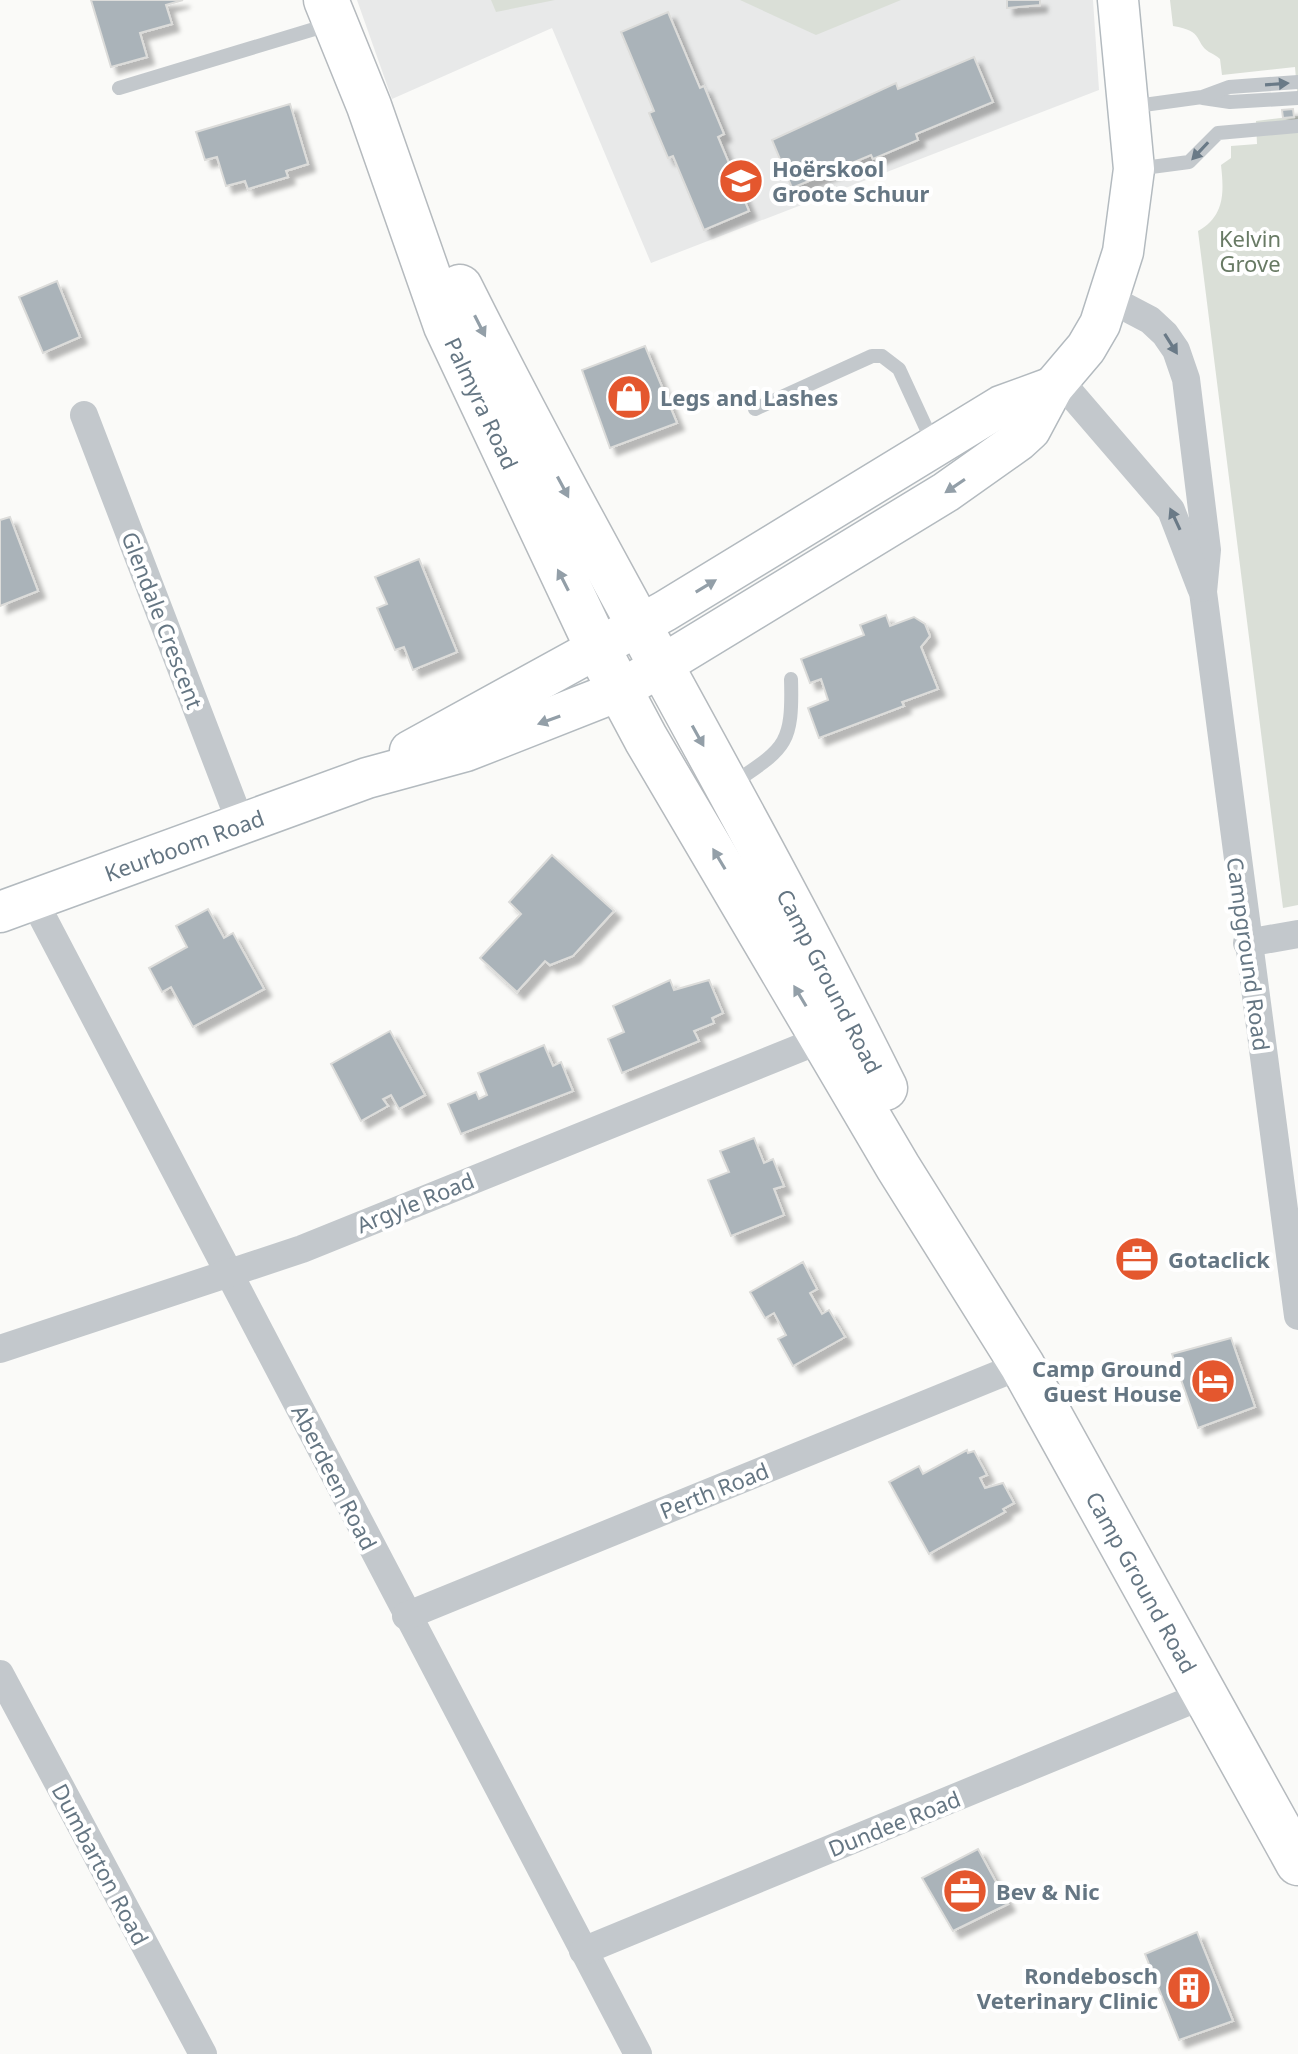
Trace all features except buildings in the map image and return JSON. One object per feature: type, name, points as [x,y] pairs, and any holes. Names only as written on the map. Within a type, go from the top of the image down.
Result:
[{"type":"main road","points":[[661,668],[985,466],[1030,430],[1056,384],[1086,348],[1110,299],[1125,241],[1134,169],[1118,0]]},
{"type":"main road","name":"Palmyra Road","points":[[330,12],[369,106],[446,326],[598,649],[621,690]]},
{"type":"main road","name":"Palmyra Road","points":[[369,106],[526,419],[661,668]]},
{"type":"main road","points":[[639,626],[1001,406],[1056,384]]},
{"type":"main road","name":"Keurboom Road","points":[[367,778],[474,715],[639,626]]},
{"type":"main road","name":"Keurboom Road","points":[[17,906],[367,778],[466,751],[621,690],[661,668]]},
{"type":"main road","name":"Camp Ground Road","points":[[661,668],[827,969],[985,1302]]},
{"type":"main road","name":"Camp Ground Road","points":[[621,690],[646,739],[919,1202],[1022,1365],[1298,1863]]},
{"type":"street","name":"Campground Road","points":[[1110,299],[1150,320],[1165,334],[1176,350],[1186,379],[1207,550],[1203,592],[1298,1316]]},
{"type":"street","name":"Campground Road","points":[[1056,384],[1171,510],[1203,592]]},
{"type":"street","name":"Glendale Crescent","points":[[84,415],[241,824]]},
{"type":"street","name":"Aberdeen Road","points":[[17,906],[230,1275],[638,2054]]},
{"type":"street","points":[[1247,943],[1298,934]]},
{"type":"street","name":"Argyle Road","points":[[0,1349],[230,1275],[825,1038]]},
{"type":"street","name":"Perth Road","points":[[406,1616],[1022,1365]]},
{"type":"street","name":"Dumbarton Road","points":[[0,1674],[10,1717],[202,2054]]},
{"type":"street","name":"Dundee Road","points":[[583,1951],[1204,1695]]},
{"type":"lane","points":[[119,88],[330,12]]},
{"type":"lane","points":[[1129,107],[1202,97],[1229,87],[1298,82]]},
{"type":"lane","points":[[1202,97],[1230,102],[1298,98]]},
{"type":"lane","points":[[1134,169],[1189,162],[1218,133],[1298,126]]},
{"type":"lane","points":[[755,409],[872,356],[882,356],[899,369],[935,448]]},
{"type":"lane","points":[[726,787],[765,761],[786,741],[792,716],[791,679]]},
{"type":"shaded area","name":"Hoërskool Groote Schuur","points":[[357,0],[1093,0],[1099,90],[651,263],[552,28],[392,99]]},
{"type":"green space","points":[[491,0],[555,0],[496,12]]},
{"type":"green space","points":[[740,0],[901,0],[816,35]]},
{"type":"green space","points":[[1170,0],[1298,0],[1298,103],[1295,67],[1222,75],[1220,59],[1204,48],[1190,31],[1173,26]]},
{"type":"green space","name":"Kelvin Grove","points":[[1298,116],[1298,905],[1283,908],[1198,231],[1218,211],[1222,194],[1221,165],[1231,158],[1231,146],[1257,144],[1256,121]]},
{"type":"place","name":"Hoërskool Groote Schuur","points":[[741,181]]},
{"type":"place","name":"Legs and Lashes","points":[[629,397]]},
{"type":"place","name":"Gotaclick","points":[[1137,1259]]},
{"type":"place","name":"Camp Ground Guest House","points":[[1213,1381]]},
{"type":"place","name":"Bev & Nic","points":[[965,1891]]},
{"type":"place","name":"Rondebosch Veterinary Clinic","points":[[1189,1988]]}]
